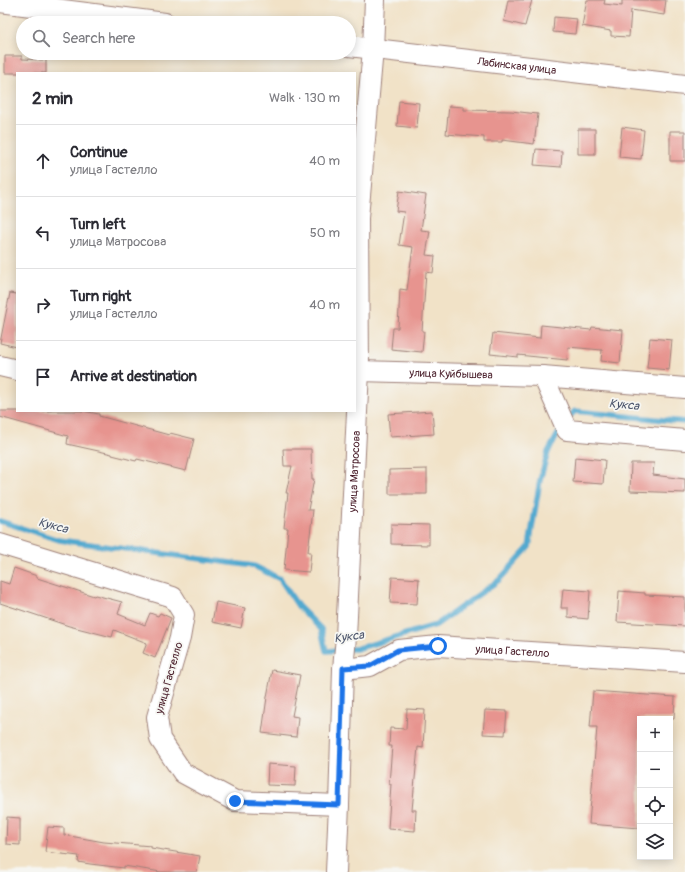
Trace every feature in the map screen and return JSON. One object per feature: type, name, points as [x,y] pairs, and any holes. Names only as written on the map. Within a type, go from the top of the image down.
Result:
[{"type":"street","name":"улица Матросова","points":[[336,872],[343,664],[346,637],[358,371],[356,218],[373,49],[376,0]]},
{"type":"street","points":[[0,2],[110,16]]},
{"type":"street","name":"Лабинская улица","points":[[356,47],[685,85]]},
{"type":"street","points":[[0,366],[16,370]]},
{"type":"street","name":"улица Куйбышева","points":[[358,371],[543,376],[685,388]]},
{"type":"street","points":[[543,376],[567,430],[685,440]]},
{"type":"street","name":"улица Гастелло","points":[[0,544],[173,597],[184,615],[180,638],[157,717],[160,739],[183,773],[235,801],[339,805]]},
{"type":"street","name":"улица Гастелло","points":[[343,664],[370,666],[398,650],[438,646],[685,662]]},
{"type":"building","points":[[508,0],[532,0],[525,26],[504,21]]},
{"type":"building","points":[[587,0],[605,0],[604,4],[622,6],[622,0],[666,0],[664,15],[631,10],[629,37],[611,36],[611,31],[582,26]]},
{"type":"building","points":[[554,17],[577,19],[575,34],[553,32]]},
{"type":"building","points":[[5,56],[16,56],[16,60],[46,60],[46,72],[5,73]]},
{"type":"building","points":[[399,101],[419,103],[417,128],[397,126]]},
{"type":"building","points":[[449,106],[464,107],[464,110],[511,111],[538,114],[534,144],[502,140],[502,142],[484,142],[484,137],[446,134]]},
{"type":"building","points":[[622,127],[644,130],[641,159],[619,157]]},
{"type":"building","points":[[578,129],[595,129],[595,154],[578,154]]},
{"type":"building","points":[[670,131],[685,131],[685,161],[670,161]]},
{"type":"building","points":[[536,149],[562,151],[561,167],[534,165]]},
{"type":"building","points":[[399,191],[426,195],[421,230],[430,231],[426,255],[435,256],[433,273],[426,272],[422,352],[391,349],[393,328],[398,328],[400,289],[407,290],[413,247],[399,245],[404,212],[396,211]]},
{"type":"building","points":[[10,293],[16,294],[16,347],[0,343]]},
{"type":"building","points":[[541,325],[591,330],[592,327],[623,330],[620,363],[601,361],[602,350],[568,347],[567,360],[490,354],[493,333],[540,338]]},
{"type":"building","points":[[650,338],[672,340],[669,370],[647,368]]},
{"type":"building","points":[[0,411],[88,412],[169,435],[170,433],[194,439],[186,471],[137,459],[136,461],[67,444],[68,436],[0,417]]},
{"type":"building","points":[[432,411],[434,434],[390,437],[388,414]]},
{"type":"building","points":[[283,449],[311,449],[312,479],[314,479],[308,510],[313,510],[308,552],[311,552],[309,572],[284,570],[288,528],[284,528],[288,493],[286,493],[292,466],[284,466]]},
{"type":"building","points":[[575,457],[605,460],[603,484],[573,482]]},
{"type":"building","points":[[631,463],[654,463],[653,475],[685,479],[685,493],[630,491]]},
{"type":"building","points":[[427,469],[427,494],[389,494],[389,470]]},
{"type":"building","points":[[391,524],[429,525],[429,545],[391,544]]},
{"type":"building","points":[[14,568],[37,576],[37,578],[94,596],[122,602],[118,614],[145,625],[150,613],[158,616],[160,613],[171,618],[155,658],[143,653],[147,643],[114,630],[112,637],[69,626],[0,603],[0,581],[9,584]]},
{"type":"building","points":[[392,577],[419,579],[417,604],[390,603]]},
{"type":"building","points":[[563,589],[590,591],[588,619],[568,617],[568,608],[561,608]]},
{"type":"building","points":[[619,591],[645,593],[645,595],[685,597],[685,626],[617,622]]},
{"type":"building","points":[[216,602],[245,608],[241,628],[212,622]]},
{"type":"building","points":[[272,670],[300,675],[292,716],[298,717],[296,737],[262,733]]},
{"type":"building","points":[[593,691],[675,697],[674,719],[673,716],[637,716],[637,828],[589,824],[597,727],[590,727]]},
{"type":"building","points":[[407,709],[425,710],[423,748],[418,747],[412,810],[416,810],[415,831],[388,829],[392,746],[389,746],[390,728],[406,729]]},
{"type":"building","points":[[485,710],[507,711],[505,735],[483,734]]},
{"type":"building","points":[[268,764],[296,766],[295,786],[267,785]]},
{"type":"building","points":[[7,817],[20,818],[20,845],[6,844]]},
{"type":"building","points":[[48,827],[64,828],[64,835],[104,842],[151,846],[151,848],[200,856],[197,872],[161,872],[124,866],[124,868],[78,862],[79,856],[45,852]]},
{"type":"waterway","name":"Кукса","points":[[566,420],[575,411],[685,422]]},
{"type":"waterway","name":"Кукса","points":[[349,649],[356,649],[436,625],[499,580],[529,547],[540,480],[548,452],[558,434]]},
{"type":"waterway","name":"Кукса","points":[[0,521],[59,540],[254,566],[280,579],[298,606],[321,629],[326,651],[341,650]]},
{"type":"route","points":[[235,801],[339,805],[343,668],[370,666],[398,650],[438,646]]}]
